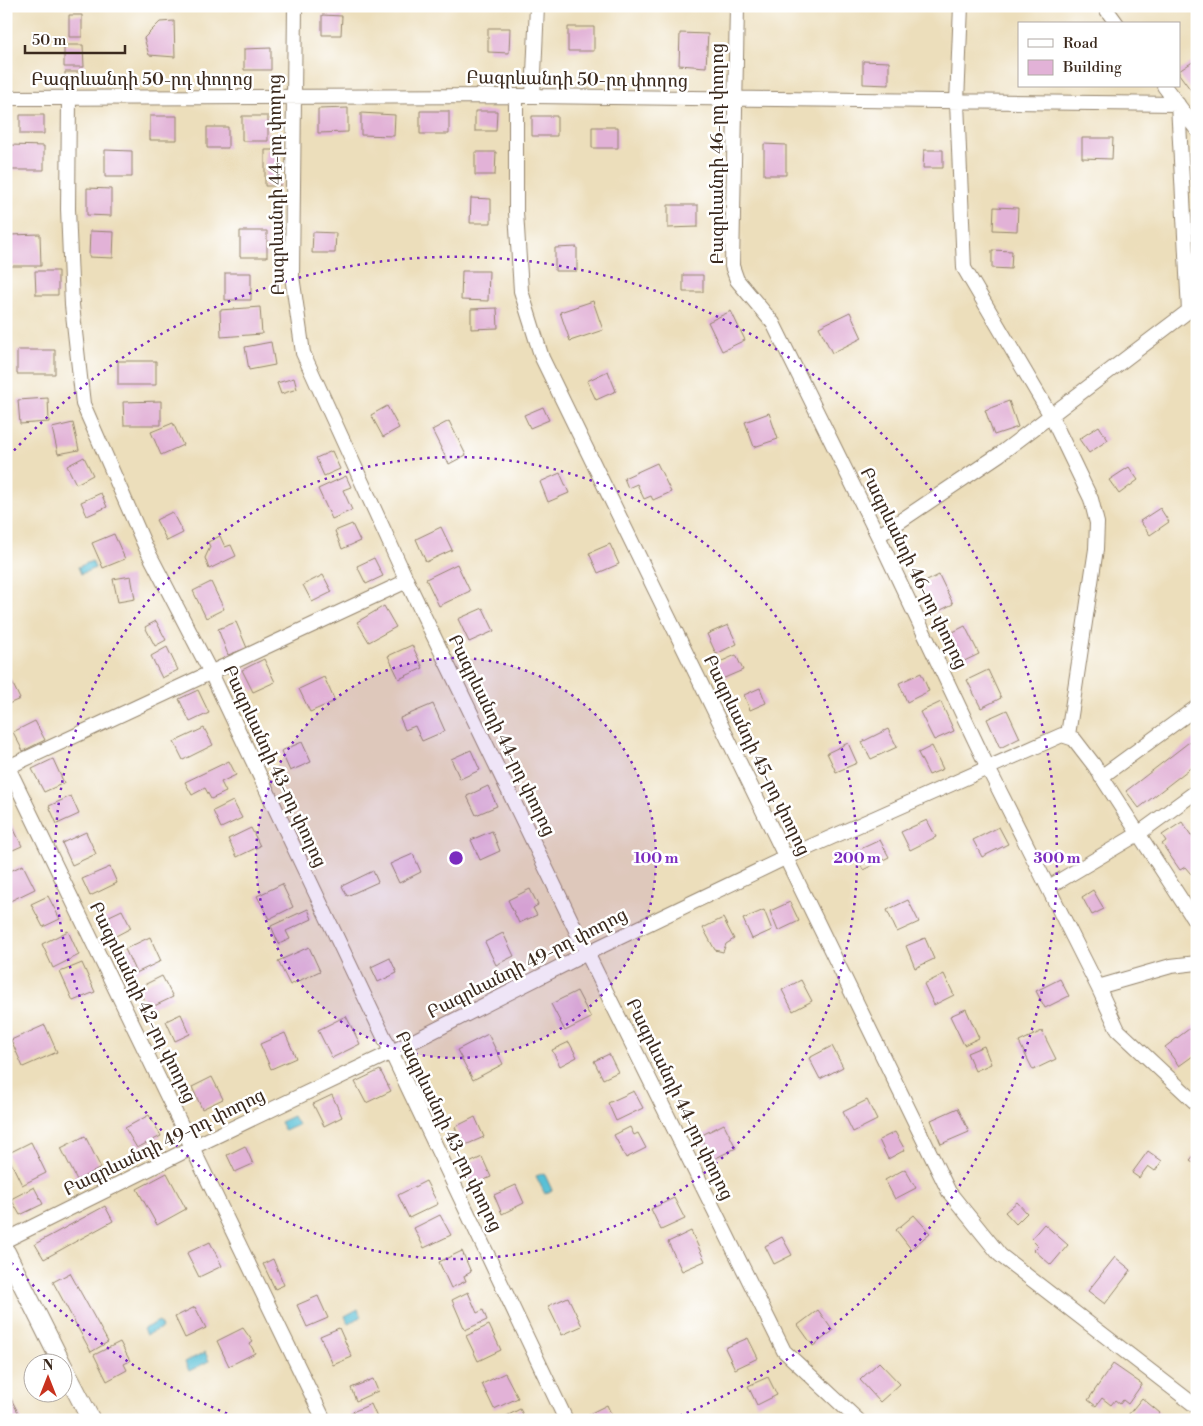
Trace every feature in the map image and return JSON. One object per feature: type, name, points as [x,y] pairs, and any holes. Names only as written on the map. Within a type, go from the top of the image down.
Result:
[{"type":"main road","points":[[6,1252],[57,1354]]},
{"type":"main road","points":[[72,1383],[91,1420]]},
{"type":"street","name":"Բագրևանդի 44-րդ փողոց","points":[[294,6],[292,276],[302,353],[407,581],[587,953],[784,1351],[858,1420]]},
{"type":"street","points":[[533,96],[536,6]]},
{"type":"street","name":"Բագրևանդի 46-րդ փողոց","points":[[737,6],[732,266],[737,280],[773,323],[878,536],[988,768],[1049,887],[1118,1030],[1197,1104]]},
{"type":"street","points":[[961,6],[957,102],[964,268],[1050,416],[1091,499],[1097,523],[1096,549],[1068,735],[1074,739],[1101,778],[1197,924]]},
{"type":"street","points":[[1104,6],[1116,22]]},
{"type":"street","points":[[1166,88],[1197,130]]},
{"type":"street","name":"Բագրևանդի 45-րդ փողոց","points":[[516,96],[516,212],[521,291],[542,358],[949,1192],[1000,1255],[1197,1407]]},
{"type":"street","name":"Բագրևանդի 50-րդ փողոց","points":[[6,98],[533,96],[1178,104]]},
{"type":"street","name":"Բագրևանդի 43-րդ փողոց","points":[[69,98],[68,209],[72,286],[83,404],[146,548],[211,673],[566,1420]]},
{"type":"street","points":[[878,536],[1000,454],[1193,308],[1178,104]]},
{"type":"street","points":[[7,766],[407,581]]},
{"type":"street","points":[[1101,778],[1197,707]]},
{"type":"street","name":"Բագրևանդի 49-րդ փողոց","points":[[6,1240],[193,1147],[390,1053],[587,953],[787,857],[1055,737],[1068,735]]},
{"type":"street","name":"Բագրևանդի 42-րդ փողոց","points":[[7,766],[324,1420]]},
{"type":"street","points":[[1049,887],[1138,834],[1197,791]]},
{"type":"street","points":[[1098,987],[1171,966],[1197,963]]},
{"type":"street","points":[[1192,1420],[1197,1414]]},
{"type":"water","points":[[92,561],[95,568],[81,574],[78,567]]},
{"type":"water","points":[[293,1116],[298,1125],[285,1131],[280,1122]]},
{"type":"water","points":[[544,1173],[552,1190],[545,1194],[536,1176]]},
{"type":"water","points":[[358,1309],[361,1317],[348,1323],[345,1316]]},
{"type":"water","points":[[159,1321],[162,1328],[146,1335],[143,1329]]},
{"type":"water","points":[[205,1352],[209,1361],[189,1371],[185,1362]]},
{"type":"building","points":[[69,15],[82,15],[82,37],[69,37]]},
{"type":"building","points":[[322,15],[342,16],[341,35],[322,35]]},
{"type":"building","points":[[174,21],[175,57],[149,55],[144,38],[160,22]]},
{"type":"building","points":[[568,27],[594,27],[594,51],[568,51]]},
{"type":"building","points":[[488,28],[510,28],[509,53],[488,52]]},
{"type":"building","points":[[680,33],[708,34],[706,67],[679,65]]},
{"type":"building","points":[[64,45],[83,45],[84,67],[64,67]]},
{"type":"building","points":[[271,48],[271,70],[244,70],[244,49]]},
{"type":"building","points":[[1197,59],[1197,91],[1193,93],[1180,75],[1180,70]]},
{"type":"building","points":[[863,61],[889,62],[889,85],[863,84]]},
{"type":"building","points":[[65,72],[84,72],[84,84],[65,84]]},
{"type":"building","points":[[348,108],[348,132],[318,133],[318,109]]},
{"type":"building","points":[[420,111],[449,111],[449,134],[420,134]]},
{"type":"building","points":[[475,111],[497,111],[496,131],[475,131]]},
{"type":"building","points":[[361,113],[395,115],[394,136],[361,135]]},
{"type":"building","points":[[20,115],[44,115],[44,134],[20,134]]},
{"type":"building","points":[[150,116],[177,116],[177,140],[150,140]]},
{"type":"building","points":[[242,116],[268,116],[268,141],[242,141]]},
{"type":"building","points":[[532,116],[557,116],[557,136],[532,136]]},
{"type":"building","points":[[207,127],[228,127],[228,148],[207,148]]},
{"type":"building","points":[[592,127],[618,127],[618,148],[592,148]]},
{"type":"building","points":[[1082,138],[1113,138],[1112,159],[1082,158]]},
{"type":"building","points":[[764,144],[786,145],[786,175],[764,175]]},
{"type":"building","points":[[10,145],[44,146],[44,170],[10,170]]},
{"type":"building","points":[[105,150],[132,151],[132,177],[105,177]]},
{"type":"building","points":[[265,150],[280,150],[280,186],[265,186]]},
{"type":"building","points":[[924,150],[943,150],[943,168],[923,168]]},
{"type":"building","points":[[475,152],[496,152],[495,175],[475,175]]},
{"type":"building","points":[[87,188],[111,189],[111,216],[87,215]]},
{"type":"building","points":[[471,198],[491,199],[491,223],[470,223]]},
{"type":"building","points":[[668,205],[698,205],[698,227],[668,228]]},
{"type":"building","points":[[994,207],[1018,208],[1017,231],[993,230]]},
{"type":"building","points":[[90,231],[114,232],[113,258],[89,257]]},
{"type":"building","points":[[240,231],[267,231],[267,257],[240,257]]},
{"type":"building","points":[[313,232],[336,233],[335,253],[312,253]]},
{"type":"building","points":[[40,234],[41,266],[10,266],[10,256],[6,252],[10,235]]},
{"type":"building","points":[[577,247],[577,271],[555,271],[555,248]]},
{"type":"building","points":[[992,250],[1012,251],[1011,269],[992,268]]},
{"type":"building","points":[[35,271],[58,271],[58,295],[36,295]]},
{"type":"building","points":[[462,271],[489,271],[488,301],[461,300]]},
{"type":"building","points":[[225,273],[251,273],[251,300],[225,300]]},
{"type":"building","points":[[683,275],[703,275],[703,292],[683,292]]},
{"type":"building","points":[[593,301],[603,330],[570,341],[560,312]]},
{"type":"building","points":[[260,307],[262,334],[221,337],[220,310]]},
{"type":"building","points":[[497,308],[498,328],[471,329],[471,309]]},
{"type":"building","points":[[731,311],[745,340],[722,351],[708,322]]},
{"type":"building","points":[[850,312],[862,338],[832,353],[819,327]]},
{"type":"building","points":[[271,342],[275,365],[249,370],[245,347]]},
{"type":"building","points":[[17,350],[55,350],[55,374],[17,374]]},
{"type":"building","points":[[118,361],[156,361],[156,385],[118,385]]},
{"type":"building","points":[[608,371],[616,391],[596,400],[587,381]]},
{"type":"building","points":[[294,378],[297,389],[281,394],[277,383]]},
{"type":"building","points":[[48,398],[49,422],[20,424],[18,400]]},
{"type":"building","points":[[161,401],[161,425],[124,425],[123,402]]},
{"type":"building","points":[[1009,401],[1018,427],[994,435],[985,410]]},
{"type":"building","points":[[387,406],[399,428],[383,437],[371,415]]},
{"type":"building","points":[[543,407],[549,420],[530,428],[524,415]]},
{"type":"building","points":[[769,413],[778,439],[754,447],[745,422]]},
{"type":"building","points":[[449,421],[466,455],[449,464],[432,430]]},
{"type":"building","points":[[73,423],[79,450],[58,454],[52,428]]},
{"type":"building","points":[[173,423],[183,445],[161,455],[151,432]]},
{"type":"building","points":[[1099,426],[1108,440],[1089,453],[1079,439]]},
{"type":"building","points":[[332,451],[340,469],[324,476],[316,458]]},
{"type":"building","points":[[84,457],[93,475],[76,484],[67,466]]},
{"type":"building","points":[[657,463],[671,492],[653,500],[651,496],[644,499],[637,484],[628,488],[624,478]]},
{"type":"building","points":[[1129,467],[1138,480],[1119,494],[1109,480]]},
{"type":"building","points":[[560,473],[569,493],[548,502],[540,482]]},
{"type":"building","points":[[346,476],[351,487],[343,490],[352,510],[332,519],[318,489]]},
{"type":"building","points":[[101,493],[107,507],[87,516],[81,502]]},
{"type":"building","points":[[1160,508],[1169,522],[1150,535],[1140,521]]},
{"type":"building","points":[[172,512],[183,533],[167,541],[156,520]]},
{"type":"building","points":[[352,524],[360,541],[342,549],[335,531]]},
{"type":"building","points":[[441,527],[452,550],[426,562],[416,539]]},
{"type":"building","points":[[114,534],[125,559],[103,568],[92,543]]},
{"type":"building","points":[[220,536],[225,547],[231,545],[236,556],[209,569],[205,558],[210,547],[208,542]]},
{"type":"building","points":[[610,544],[619,564],[598,573],[589,553]]},
{"type":"building","points":[[374,558],[383,576],[366,584],[357,566]]},
{"type":"building","points":[[457,564],[470,591],[439,606],[426,579]]},
{"type":"building","points":[[323,575],[332,592],[312,602],[303,585]]},
{"type":"building","points":[[939,575],[953,604],[933,614],[919,585]]},
{"type":"building","points":[[131,576],[135,599],[118,602],[113,579]]},
{"type":"building","points":[[211,582],[224,609],[206,618],[193,591]]},
{"type":"building","points":[[384,606],[396,627],[369,642],[357,622]]},
{"type":"building","points":[[483,608],[494,631],[469,642],[458,619]]},
{"type":"building","points":[[156,621],[166,640],[155,646],[145,627]]},
{"type":"building","points":[[236,622],[247,648],[228,655],[218,629]]},
{"type":"building","points":[[728,625],[737,644],[716,654],[707,634]]},
{"type":"building","points":[[965,626],[979,654],[958,664],[945,636]]},
{"type":"building","points":[[412,645],[423,668],[399,679],[388,656]]},
{"type":"building","points":[[167,647],[178,670],[162,678],[151,656]]},
{"type":"building","points":[[736,655],[743,670],[722,679],[715,664]]},
{"type":"building","points":[[264,659],[275,682],[253,692],[242,670]]},
{"type":"building","points":[[988,670],[1001,698],[981,708],[967,680]]},
{"type":"building","points":[[921,673],[929,691],[907,702],[899,683]]},
{"type":"building","points":[[324,677],[335,701],[310,712],[299,689]]},
{"type":"building","points":[[11,680],[20,699],[6,705],[6,682]]},
{"type":"building","points":[[760,688],[766,703],[750,710],[744,695]]},
{"type":"building","points":[[198,690],[209,713],[190,722],[179,699]]},
{"type":"building","points":[[941,702],[954,731],[934,740],[920,712]]},
{"type":"building","points":[[433,704],[445,731],[422,741],[415,726],[405,730],[400,718]]},
{"type":"building","points":[[1007,710],[1020,738],[1000,748],[987,719]]},
{"type":"building","points":[[35,721],[45,740],[23,751],[13,732]]},
{"type":"building","points":[[204,728],[213,745],[183,760],[174,742]]},
{"type":"building","points":[[888,729],[897,747],[871,759],[862,742]]},
{"type":"building","points":[[1197,736],[1197,763],[1139,808],[1126,791]]},
{"type":"building","points":[[302,742],[311,762],[290,771],[281,751]]},
{"type":"building","points":[[848,743],[857,763],[836,772],[827,753]]},
{"type":"building","points":[[932,746],[943,769],[929,775],[918,753]]},
{"type":"building","points":[[471,750],[480,770],[460,779],[451,759]]},
{"type":"building","points":[[53,759],[64,783],[44,792],[32,769]]},
{"type":"building","points":[[229,761],[236,775],[221,782],[226,792],[211,799],[205,788],[192,795],[185,782]]},
{"type":"building","points":[[488,786],[497,806],[476,815],[467,796]]},
{"type":"building","points":[[71,796],[79,814],[57,824],[49,806]]},
{"type":"building","points":[[233,801],[242,818],[221,828],[213,811]]},
{"type":"building","points":[[927,820],[936,837],[910,850],[901,832]]},
{"type":"building","points":[[10,821],[22,846],[6,853],[6,823]]},
{"type":"building","points":[[1182,822],[1195,841],[1197,840],[1197,870],[1191,874],[1185,867],[1180,870],[1162,844],[1166,841],[1162,835]]},
{"type":"building","points":[[999,827],[1008,844],[982,857],[973,840]]},
{"type":"building","points":[[251,828],[260,846],[237,857],[228,839]]},
{"type":"building","points":[[492,831],[500,851],[480,860],[471,840]]},
{"type":"building","points":[[86,832],[96,854],[72,865],[62,843]]},
{"type":"building","points":[[880,840],[889,857],[863,870],[854,852]]},
{"type":"building","points":[[413,854],[421,872],[399,883],[390,864]]},
{"type":"building","points":[[23,865],[35,889],[6,903],[6,873]]},
{"type":"building","points":[[110,867],[117,883],[90,896],[82,879]]},
{"type":"building","points":[[373,871],[378,882],[347,896],[342,886]]},
{"type":"building","points":[[282,884],[293,907],[269,919],[257,896]]},
{"type":"building","points":[[530,889],[538,905],[533,908],[537,915],[519,923],[508,900]]},
{"type":"building","points":[[1093,890],[1104,909],[1092,915],[1082,897]]},
{"type":"building","points":[[48,896],[60,919],[43,927],[31,904]]},
{"type":"building","points":[[908,900],[919,922],[897,932],[887,910]]},
{"type":"building","points":[[790,902],[799,921],[778,931],[770,911]]},
{"type":"building","points":[[308,909],[312,919],[286,931],[290,939],[279,944],[271,926]]},
{"type":"building","points":[[122,910],[131,928],[112,938],[103,919]]},
{"type":"building","points":[[764,910],[772,930],[752,939],[743,919]]},
{"type":"building","points":[[723,918],[734,939],[726,944],[723,952],[715,950],[703,928]]},
{"type":"building","points":[[68,931],[79,955],[53,968],[42,944]]},
{"type":"building","points":[[503,933],[514,956],[496,965],[485,942]]},
{"type":"building","points":[[150,937],[161,961],[136,973],[125,949]]},
{"type":"building","points":[[925,938],[934,959],[915,968],[906,946]]},
{"type":"building","points":[[309,947],[320,971],[290,985],[278,961]]},
{"type":"building","points":[[390,958],[397,973],[378,982],[371,967]]},
{"type":"building","points":[[82,963],[95,992],[73,1001],[60,972]]},
{"type":"building","points":[[944,974],[954,995],[934,1005],[924,984]]},
{"type":"building","points":[[162,976],[173,997],[148,1009],[138,988]]},
{"type":"building","points":[[1060,979],[1069,996],[1045,1008],[1036,991]]},
{"type":"building","points":[[801,980],[812,1001],[793,1011],[782,990]]},
{"type":"building","points":[[577,991],[591,1018],[565,1031],[551,1004]]},
{"type":"building","points":[[966,1009],[979,1038],[964,1045],[950,1016]]},
{"type":"building","points":[[181,1014],[190,1034],[175,1041],[166,1021]]},
{"type":"building","points":[[346,1016],[360,1044],[332,1058],[318,1030]]},
{"type":"building","points":[[1197,1023],[1197,1053],[1179,1066],[1165,1047]]},
{"type":"building","points":[[45,1025],[57,1052],[23,1067],[11,1040]]},
{"type":"building","points":[[1042,1031],[1056,1059],[1033,1070],[1019,1042]]},
{"type":"building","points":[[285,1033],[296,1058],[271,1069],[260,1044]]},
{"type":"building","points":[[488,1034],[503,1064],[473,1080],[457,1050]]},
{"type":"building","points":[[569,1042],[577,1057],[560,1066],[552,1050]]},
{"type":"building","points":[[832,1046],[843,1067],[820,1079],[809,1058]]},
{"type":"building","points":[[984,1046],[991,1064],[975,1071],[967,1053]]},
{"type":"building","points":[[609,1054],[618,1072],[603,1079],[594,1061]]},
{"type":"building","points":[[380,1070],[391,1091],[366,1103],[355,1082]]},
{"type":"building","points":[[212,1077],[223,1099],[202,1109],[192,1087]]},
{"type":"building","points":[[634,1091],[643,1108],[616,1121],[608,1103]]},
{"type":"building","points":[[332,1095],[342,1117],[324,1126],[313,1104]]},
{"type":"building","points":[[867,1100],[877,1120],[853,1132],[843,1112]]},
{"type":"building","points":[[958,1108],[969,1132],[941,1144],[931,1120]]},
{"type":"building","points":[[149,1115],[161,1136],[137,1148],[125,1128]]},
{"type":"building","points":[[475,1117],[484,1137],[463,1146],[455,1127]]},
{"type":"building","points":[[724,1124],[736,1148],[712,1160],[700,1136]]},
{"type":"building","points":[[630,1127],[634,1135],[638,1133],[646,1148],[626,1158],[614,1135]]},
{"type":"building","points":[[895,1132],[905,1150],[888,1159],[879,1140]]},
{"type":"building","points":[[85,1136],[101,1168],[77,1180],[61,1148]]},
{"type":"building","points":[[31,1142],[46,1173],[22,1185],[7,1154]]},
{"type":"building","points":[[245,1146],[253,1164],[235,1172],[227,1155]]},
{"type":"building","points":[[1148,1151],[1162,1161],[1155,1171],[1148,1166],[1139,1178],[1132,1173]]},
{"type":"building","points":[[1197,1152],[1197,1165],[1190,1160]]},
{"type":"building","points":[[482,1157],[491,1177],[472,1185],[463,1166]]},
{"type":"building","points":[[905,1169],[916,1188],[895,1199],[885,1180]]},
{"type":"building","points":[[167,1173],[186,1209],[157,1225],[137,1189]]},
{"type":"building","points":[[426,1181],[438,1204],[409,1218],[398,1195]]},
{"type":"building","points":[[516,1185],[524,1203],[502,1214],[494,1195]]},
{"type":"building","points":[[34,1187],[43,1204],[20,1215],[11,1199]]},
{"type":"building","points":[[674,1198],[685,1219],[661,1230],[651,1209]]},
{"type":"building","points":[[1017,1202],[1027,1213],[1016,1224],[1005,1212]]},
{"type":"building","points":[[105,1206],[113,1221],[44,1259],[35,1244]]},
{"type":"building","points":[[440,1215],[451,1235],[424,1248],[414,1228]]},
{"type":"building","points":[[914,1215],[930,1233],[911,1249],[896,1230]]},
{"type":"building","points":[[1044,1224],[1068,1245],[1051,1265],[1034,1250],[1038,1246],[1031,1239]]},
{"type":"building","points":[[691,1231],[705,1261],[682,1271],[668,1242]]},
{"type":"building","points":[[782,1237],[792,1255],[774,1264],[765,1246]]},
{"type":"building","points":[[210,1242],[222,1266],[199,1277],[187,1253]]},
{"type":"building","points":[[462,1251],[471,1272],[464,1276],[466,1281],[451,1288],[439,1262]]},
{"type":"building","points":[[1115,1257],[1131,1270],[1105,1304],[1088,1291]]},
{"type":"building","points":[[273,1259],[284,1285],[275,1289],[263,1264]]},
{"type":"building","points":[[70,1273],[108,1342],[91,1352],[53,1282]]},
{"type":"building","points":[[468,1292],[477,1313],[483,1310],[487,1320],[465,1330],[452,1300]]},
{"type":"building","points":[[318,1296],[328,1318],[307,1327],[297,1305]]},
{"type":"building","points":[[568,1297],[582,1326],[562,1335],[548,1306]]},
{"type":"building","points":[[195,1307],[206,1328],[185,1338],[175,1317]]},
{"type":"building","points":[[818,1310],[833,1331],[813,1346],[798,1325]]},
{"type":"building","points":[[489,1325],[501,1350],[478,1361],[466,1336]]},
{"type":"building","points":[[243,1328],[253,1342],[250,1344],[255,1353],[229,1366],[217,1341]]},
{"type":"building","points":[[339,1328],[352,1357],[333,1365],[320,1336]]},
{"type":"building","points":[[748,1338],[758,1358],[735,1369],[725,1348]]},
{"type":"building","points":[[120,1342],[130,1361],[124,1364],[127,1370],[107,1381],[94,1355]]},
{"type":"building","points":[[879,1362],[900,1384],[880,1402],[860,1380]]},
{"type":"building","points":[[1113,1364],[1142,1384],[1128,1404],[1123,1400],[1120,1404],[1115,1400],[1111,1405],[1102,1398],[1096,1406],[1088,1400]]},
{"type":"building","points":[[505,1373],[518,1398],[494,1409],[482,1384]]},
{"type":"building","points":[[768,1377],[777,1395],[757,1405],[748,1386]]},
{"type":"building","points":[[373,1379],[378,1391],[356,1401],[351,1388]]},
{"type":"building","points":[[6,1389],[22,1420],[6,1420]]},
{"type":"building","points":[[1142,1398],[1160,1413],[1155,1420],[1124,1420]]},
{"type":"building","points":[[371,1404],[378,1420],[352,1420],[350,1413]]},
{"type":"building","points":[[607,1405],[614,1420],[584,1420],[583,1417]]},
{"type":"building","points":[[520,1409],[526,1420],[499,1420]]}]
